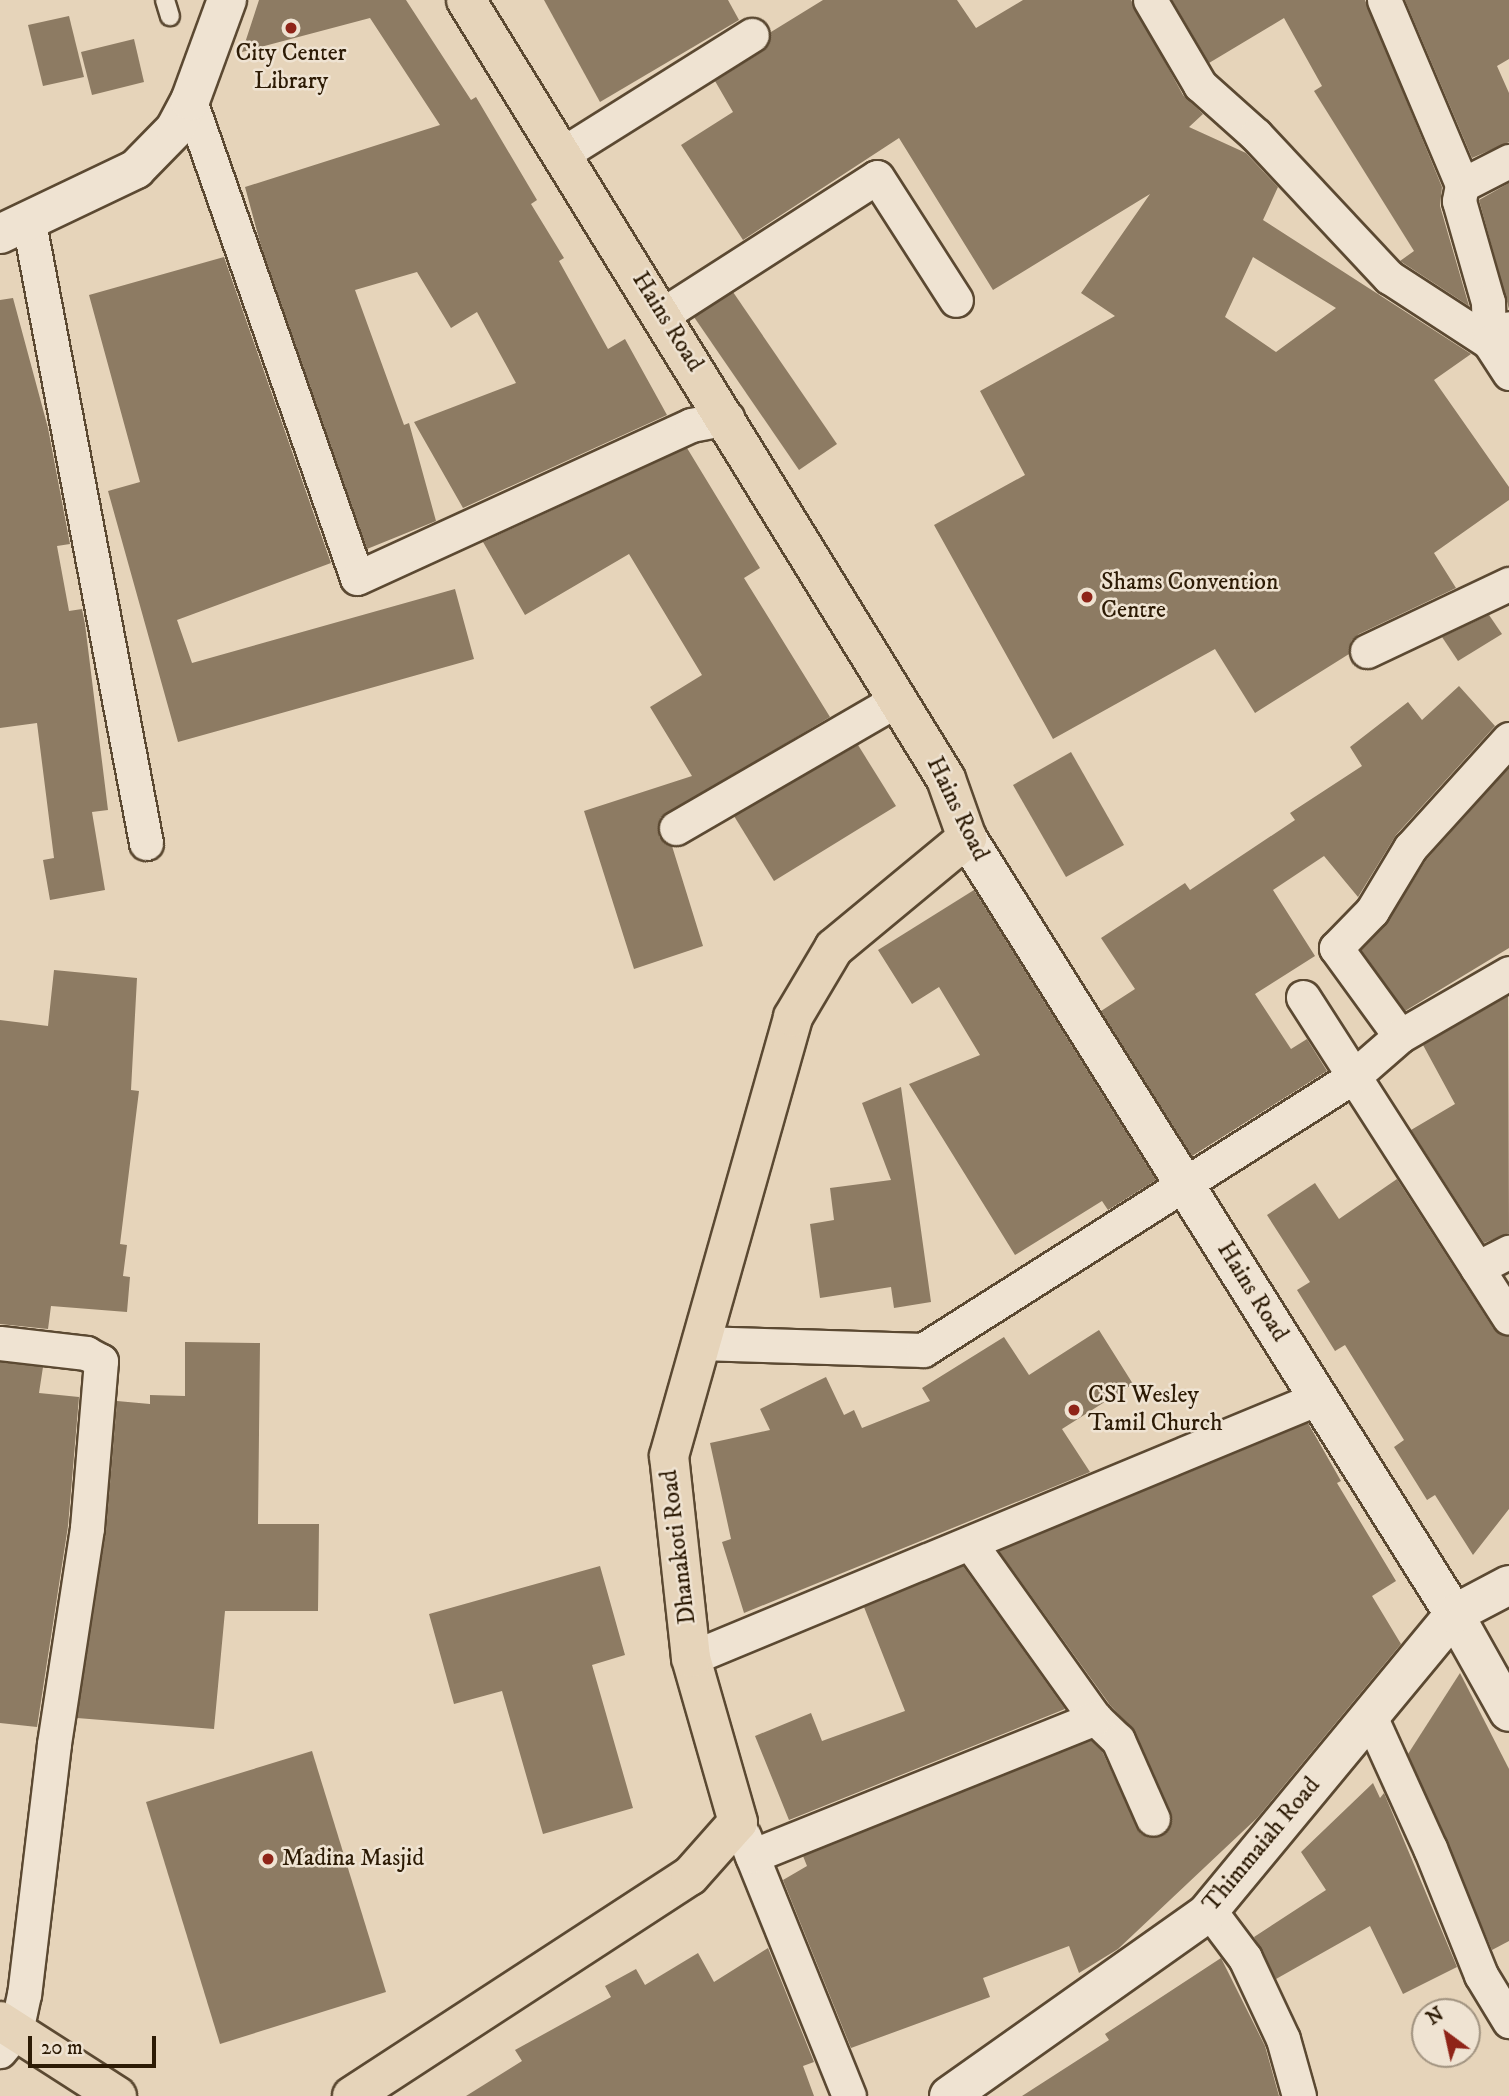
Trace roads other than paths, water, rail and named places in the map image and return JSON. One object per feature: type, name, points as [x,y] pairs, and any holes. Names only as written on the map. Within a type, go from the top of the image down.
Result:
[{"type":"main road","name":"Hains Road","points":[[466,0],[727,418],[946,779],[968,838]]},
{"type":"main road","name":"Dhanakoti Road","points":[[745,1839],[691,1658],[669,1456],[793,1017],[834,948],[968,838]]},
{"type":"main road","points":[[352,2096],[745,1839]]},
{"type":"main road","points":[[5,2034],[117,2096]]},
{"type":"street","points":[[146,844],[14,228],[136,169],[175,129],[190,101],[227,0]]},
{"type":"street","points":[[1150,0],[1200,85],[1256,135],[1389,277],[1499,335]]},
{"type":"street","points":[[1384,0],[1462,185],[1459,201],[1509,373]]},
{"type":"street","points":[[562,154],[752,35]]},
{"type":"street","points":[[190,101],[357,578],[691,425],[727,418]]},
{"type":"street","points":[[1462,185],[1509,161]]},
{"type":"street","points":[[662,315],[877,177],[956,300]]},
{"type":"street","points":[[1367,651],[1509,584]]},
{"type":"street","points":[[1509,594],[1509,607]]},
{"type":"street","points":[[676,828],[897,700]]},
{"type":"street","points":[[1401,1036],[1336,948],[1372,911],[1410,848],[1509,739]]},
{"type":"street","name":"Hains Road","points":[[968,838],[1454,1614],[1509,1712]]},
{"type":"street","points":[[700,1343],[923,1350],[1353,1077],[1401,1036],[1509,972]]},
{"type":"street","points":[[1303,997],[1509,1318]]},
{"type":"street","points":[[1477,1268],[1509,1252]]},
{"type":"street","points":[[0,1343],[86,1353],[101,1361],[87,1528],[5,2034]]},
{"type":"street","points":[[691,1658],[1318,1398]]},
{"type":"street","points":[[970,1543],[1095,1718],[1118,1740],[1153,1819]]},
{"type":"street","name":"Thimmaiah Road","points":[[949,2096],[1209,1910],[1454,1614],[1509,1585]]},
{"type":"street","points":[[1370,1716],[1430,1848],[1481,1975],[1509,2021]]},
{"type":"street","points":[[849,2096],[745,1839],[1095,1718]]},
{"type":"street","points":[[1209,1910],[1245,1958],[1283,2039],[1299,2096]]},
{"type":"place","name":"City Center Library","points":[[291,28]]},
{"type":"place","name":"Shams Convention Centre","points":[[1087,597]]},
{"type":"place","name":"CSI Wesley Tamil Church","points":[[1074,1410]]},
{"type":"place","name":"Madina Masjid","points":[[268,1859]]}]
